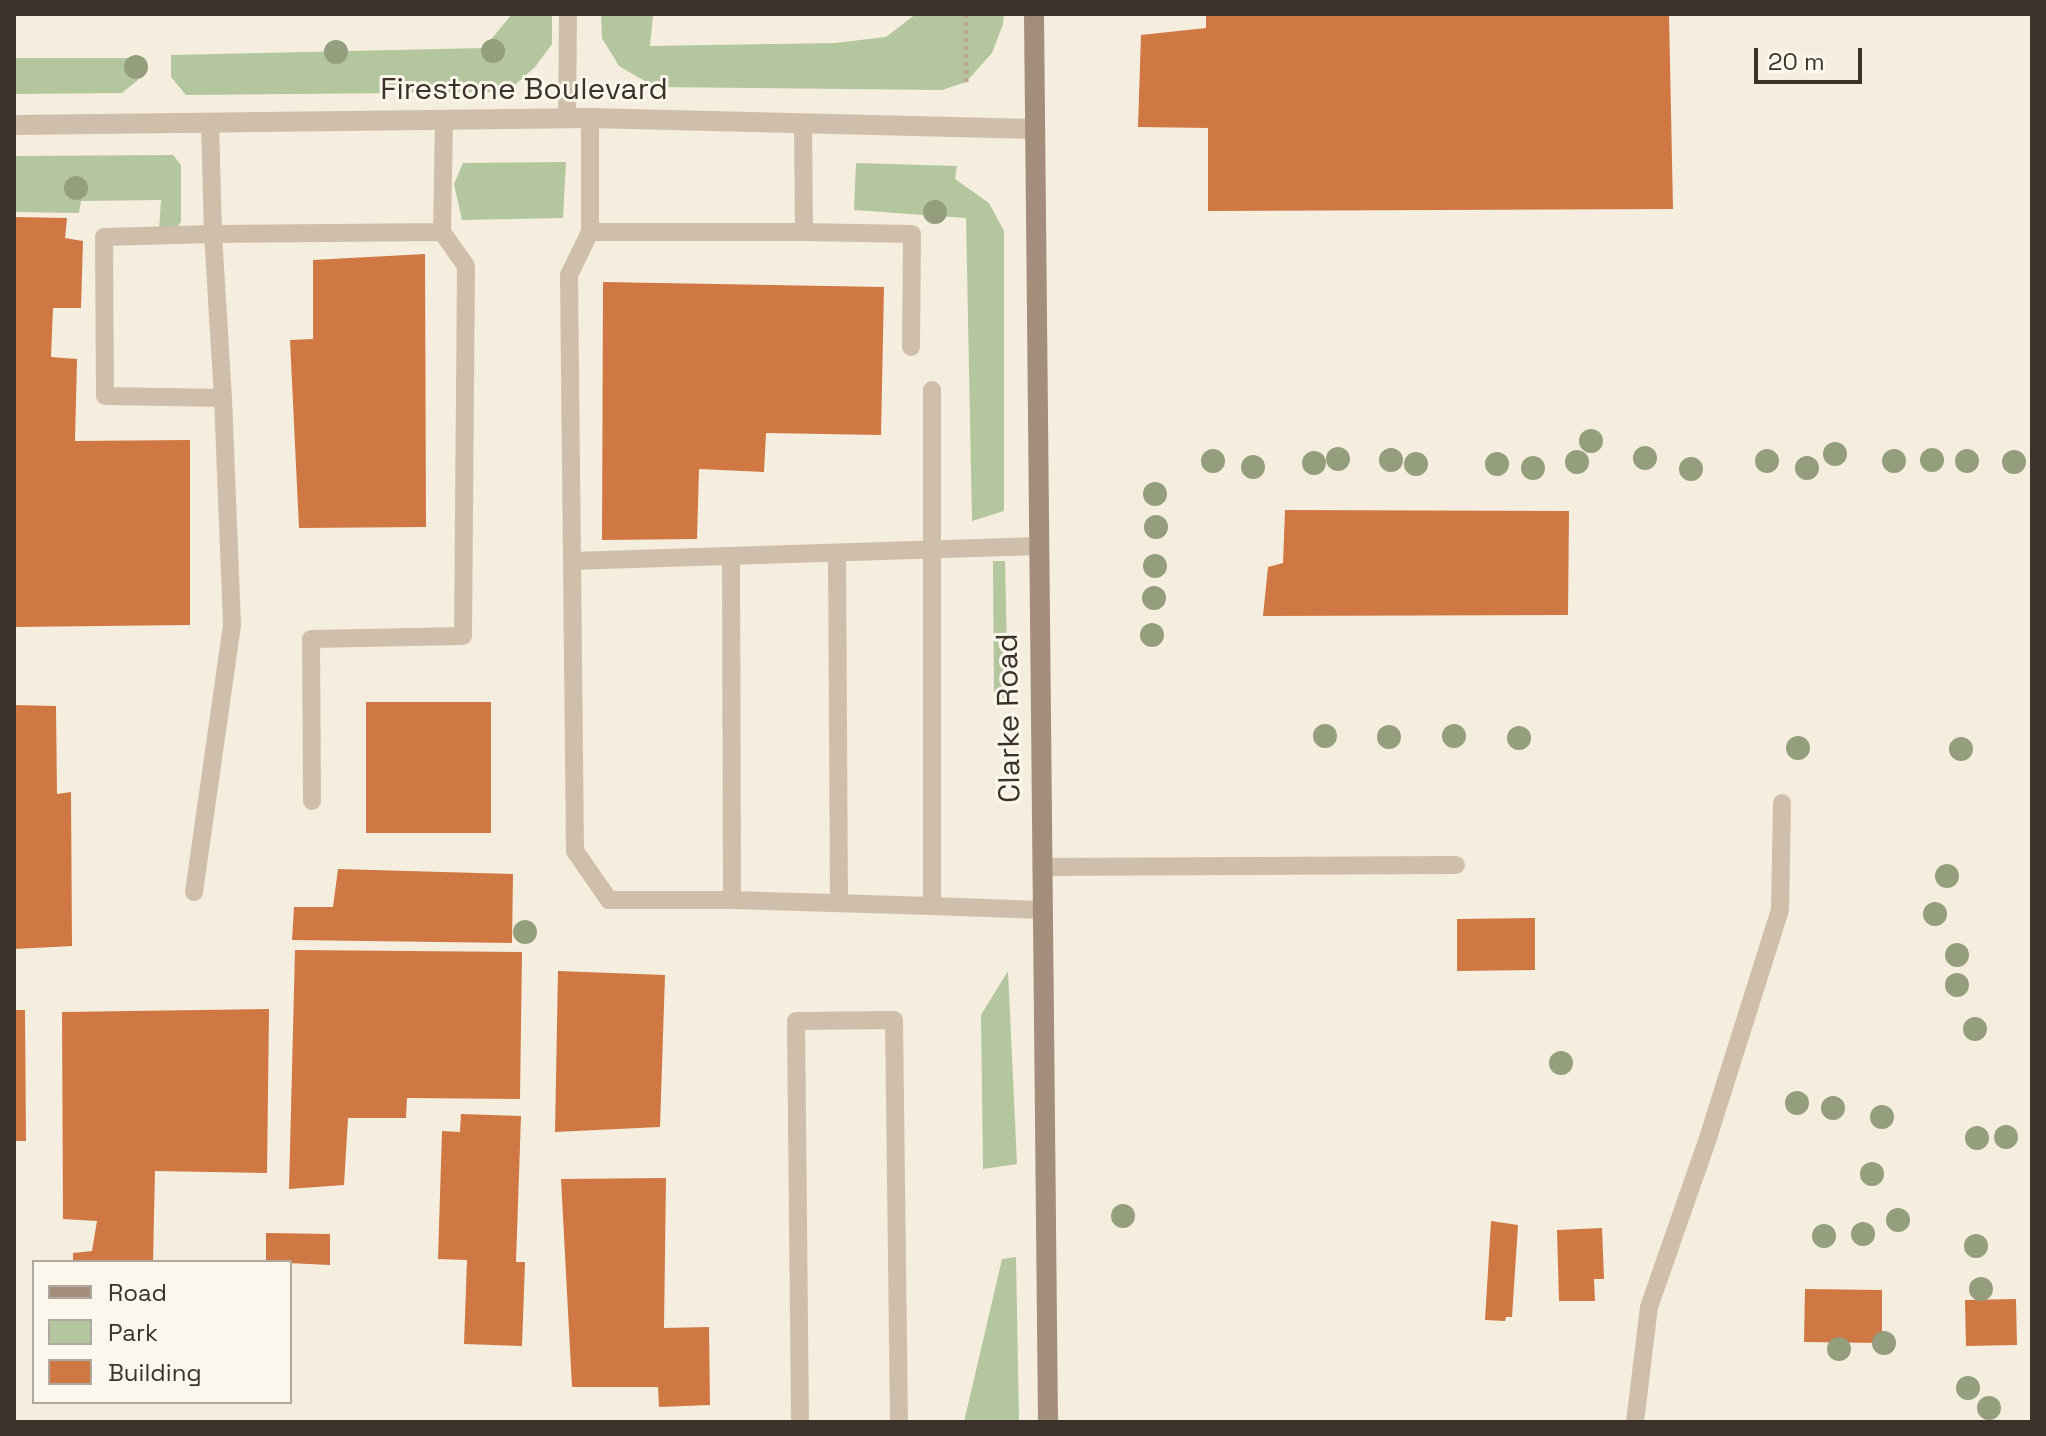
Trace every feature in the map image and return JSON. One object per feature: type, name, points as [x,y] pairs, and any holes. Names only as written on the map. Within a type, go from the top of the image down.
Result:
[{"type":"main road","name":"Clarke Road","points":[[1034,14],[1048,1422]]},
{"type":"street","name":"Firestone Boulevard","points":[[14,125],[590,118],[1034,129]]},
{"type":"lane","points":[[567,119],[568,14]]},
{"type":"lane","points":[[590,118],[590,232],[569,275],[575,851],[609,900],[839,902],[1042,910]]},
{"type":"lane","points":[[312,801],[311,639],[463,636],[466,266],[442,232],[444,120]]},
{"type":"lane","points":[[194,892],[232,625],[210,123]]},
{"type":"lane","points":[[803,124],[804,232]]},
{"type":"lane","points":[[223,398],[105,396],[104,237],[442,232]]},
{"type":"lane","points":[[590,232],[912,234],[911,347]]},
{"type":"lane","points":[[932,390],[932,906]]},
{"type":"lane","points":[[572,561],[1039,546]]},
{"type":"lane","points":[[837,553],[839,902]]},
{"type":"lane","points":[[731,556],[732,900]]},
{"type":"lane","points":[[1635,1422],[1649,1307],[1707,1141],[1780,910],[1782,803]]},
{"type":"lane","points":[[1042,867],[1456,865]]},
{"type":"lane","points":[[800,1422],[796,1021],[894,1020],[899,1422]]},
{"type":"path","points":[[966,14],[966,82]]},
{"type":"green space","points":[[512,14],[552,14],[552,44],[535,67],[507,92],[186,95],[171,77],[171,55],[484,48]]},
{"type":"green space","points":[[601,14],[653,16],[650,46],[835,43],[886,37],[916,14],[1004,14],[992,53],[966,82],[942,90],[655,87],[619,66],[602,38]]},
{"type":"green space","points":[[14,58],[134,58],[142,68],[138,80],[122,93],[14,94]]},
{"type":"green space","points":[[173,155],[181,165],[181,222],[173,233],[159,231],[161,200],[81,201],[79,213],[14,212],[14,156]]},
{"type":"green space","points":[[566,162],[563,218],[462,220],[454,184],[463,163]]},
{"type":"green space","points":[[856,163],[957,166],[955,179],[989,203],[1004,231],[1004,511],[972,521],[966,218],[854,210]]},
{"type":"green space","points":[[993,561],[1005,561],[1008,693],[994,708]]},
{"type":"green space","points":[[1008,971],[1017,1164],[983,1169],[981,1015]]},
{"type":"green space","points":[[1016,1257],[1019,1422],[964,1422],[1002,1259]]},
{"type":"building","points":[[1206,14],[1669,14],[1673,209],[1208,211],[1208,128],[1138,127],[1141,35],[1206,28]]},
{"type":"building","points":[[14,217],[67,218],[65,238],[83,241],[81,308],[53,308],[51,357],[77,359],[75,441],[190,440],[190,625],[14,627]]},
{"type":"building","points":[[425,254],[426,527],[299,528],[290,340],[313,339],[313,260]]},
{"type":"building","points":[[603,282],[884,287],[881,435],[766,433],[764,472],[699,469],[697,539],[602,540]]},
{"type":"building","points":[[1285,510],[1569,511],[1568,615],[1263,616],[1268,567],[1283,563]]},
{"type":"building","points":[[366,702],[491,702],[491,833],[366,833]]},
{"type":"building","points":[[14,705],[56,706],[57,794],[71,792],[72,946],[14,949]]},
{"type":"building","points":[[338,869],[513,874],[512,943],[292,940],[294,907],[333,907]]},
{"type":"building","points":[[1535,918],[1535,970],[1457,971],[1457,919]]},
{"type":"building","points":[[295,950],[522,952],[520,1099],[407,1098],[406,1118],[348,1118],[344,1185],[289,1189]]},
{"type":"building","points":[[558,971],[665,975],[660,1127],[555,1132]]},
{"type":"building","points":[[269,1009],[267,1173],[155,1171],[153,1260],[73,1260],[73,1253],[92,1251],[97,1221],[63,1219],[62,1012]]},
{"type":"building","points":[[14,1010],[25,1010],[26,1141],[14,1141]]},
{"type":"building","points":[[461,1114],[521,1116],[516,1262],[525,1262],[522,1346],[464,1344],[467,1260],[438,1259],[442,1131],[460,1132]]},
{"type":"building","points":[[666,1178],[664,1328],[709,1327],[710,1405],[659,1407],[658,1387],[572,1387],[561,1179]]},
{"type":"building","points":[[1491,1221],[1518,1225],[1512,1317],[1506,1317],[1505,1321],[1485,1320]]},
{"type":"building","points":[[1602,1228],[1604,1279],[1594,1279],[1595,1301],[1559,1301],[1557,1230]]},
{"type":"building","points":[[266,1233],[330,1234],[330,1265],[266,1260]]},
{"type":"building","points":[[1805,1289],[1882,1290],[1882,1343],[1804,1342]]},
{"type":"building","points":[[2016,1299],[2017,1345],[1966,1346],[1965,1300]]}]
